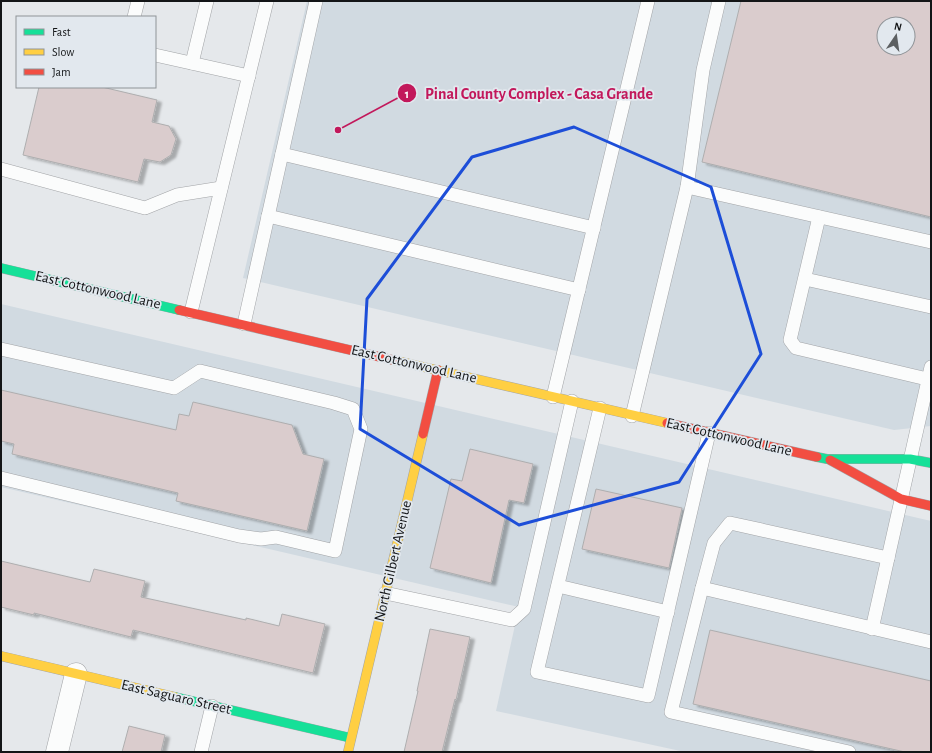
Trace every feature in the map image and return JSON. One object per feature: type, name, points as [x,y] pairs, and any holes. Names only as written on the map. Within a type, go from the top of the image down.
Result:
[{"type":"main road","name":"East Cottonwood Lane","points":[[1,268],[632,416],[827,459],[910,459],[931,463]]},
{"type":"main road","name":"North Gilbert Avenue","points":[[348,752],[438,370]]},
{"type":"main road","name":"East Cottonwood Lane","points":[[827,459],[900,499],[931,506]]},
{"type":"main road","name":"East Saguaro Street","points":[[1,656],[351,738]]},
{"type":"street","points":[[57,752],[76,674]]},
{"type":"lane","points":[[134,16],[138,1]]},
{"type":"lane","points":[[192,63],[206,1]]},
{"type":"lane","points":[[191,312],[267,1]]},
{"type":"lane","points":[[244,324],[316,1]]},
{"type":"lane","points":[[553,397],[648,1]]},
{"type":"lane","points":[[632,416],[687,187],[703,70],[719,1]]},
{"type":"lane","points":[[156,55],[249,76]]},
{"type":"lane","points":[[282,154],[594,228]]},
{"type":"lane","points":[[1,169],[145,208],[177,195],[221,188]]},
{"type":"lane","points":[[687,187],[931,242]]},
{"type":"lane","points":[[268,216],[579,290]]},
{"type":"lane","points":[[819,217],[790,340],[796,348],[930,375],[900,499],[872,629]]},
{"type":"lane","points":[[805,279],[931,308]]},
{"type":"lane","points":[[1,349],[174,388],[200,371],[334,402],[353,409],[361,429],[335,551],[276,537],[261,539],[239,536],[1,478]]},
{"type":"lane","points":[[386,593],[512,620],[524,609],[572,401]]},
{"type":"lane","points":[[600,408],[537,672],[648,696],[709,433]]},
{"type":"lane","points":[[849,752],[671,712],[714,543],[730,523],[888,558]]},
{"type":"lane","points":[[558,586],[668,612]]},
{"type":"lane","points":[[702,588],[931,642]]},
{"type":"lane","points":[[201,752],[212,706]]},
{"type":"highlighted area","points":[[574,127],[711,187],[761,354],[679,482],[519,525],[360,429],[367,299],[472,157]]},
{"type":"shaded area","points":[[307,1],[931,1],[931,426],[894,430],[243,278]]},
{"type":"shaded area","points":[[1,304],[931,521],[931,752],[685,752],[496,711],[519,607],[1,487]]},
{"type":"building","points":[[741,1],[931,1],[931,217],[702,162]]},
{"type":"building","points":[[39,88],[106,88],[157,100],[152,122],[169,126],[176,139],[171,155],[160,162],[144,159],[138,182],[23,155]]},
{"type":"building","points":[[1,390],[176,430],[179,414],[189,416],[193,402],[292,425],[303,454],[324,459],[307,531],[176,501],[178,493],[12,454],[14,444],[1,441]]},
{"type":"building","points":[[470,449],[533,464],[524,503],[509,500],[491,583],[430,568],[451,479],[462,481]]},
{"type":"building","points":[[596,489],[682,508],[669,568],[582,549]]},
{"type":"building","points":[[1,561],[90,582],[94,569],[145,581],[141,597],[246,620],[246,618],[279,626],[282,614],[325,624],[313,673],[133,630],[131,637],[34,613],[34,615],[1,607]]},
{"type":"building","points":[[430,629],[470,637],[456,700],[455,699],[442,752],[404,752],[418,691]]},
{"type":"building","points":[[710,630],[931,681],[931,752],[905,752],[693,704]]},
{"type":"building","points":[[129,726],[165,735],[161,752],[122,752]]},
{"type":"traffic: fast","points":[[1,268],[179,310]]},
{"type":"traffic: fast","points":[[817,457],[827,459],[910,459],[931,463]]},
{"type":"traffic: fast","points":[[175,697],[351,738]]},
{"type":"traffic: slow","points":[[393,360],[667,423]]},
{"type":"traffic: slow","points":[[348,752],[423,434]]},
{"type":"traffic: slow","points":[[1,656],[175,697]]},
{"type":"traffic: jam","points":[[179,310],[393,360]]},
{"type":"traffic: jam","points":[[423,434],[438,370]]},
{"type":"traffic: jam","points":[[667,423],[817,457]]},
{"type":"traffic: jam","points":[[830,460],[901,499],[931,506]]},
{"type":"place","name":"Pinal County Complex - Casa Grande","points":[[338,130]]}]
